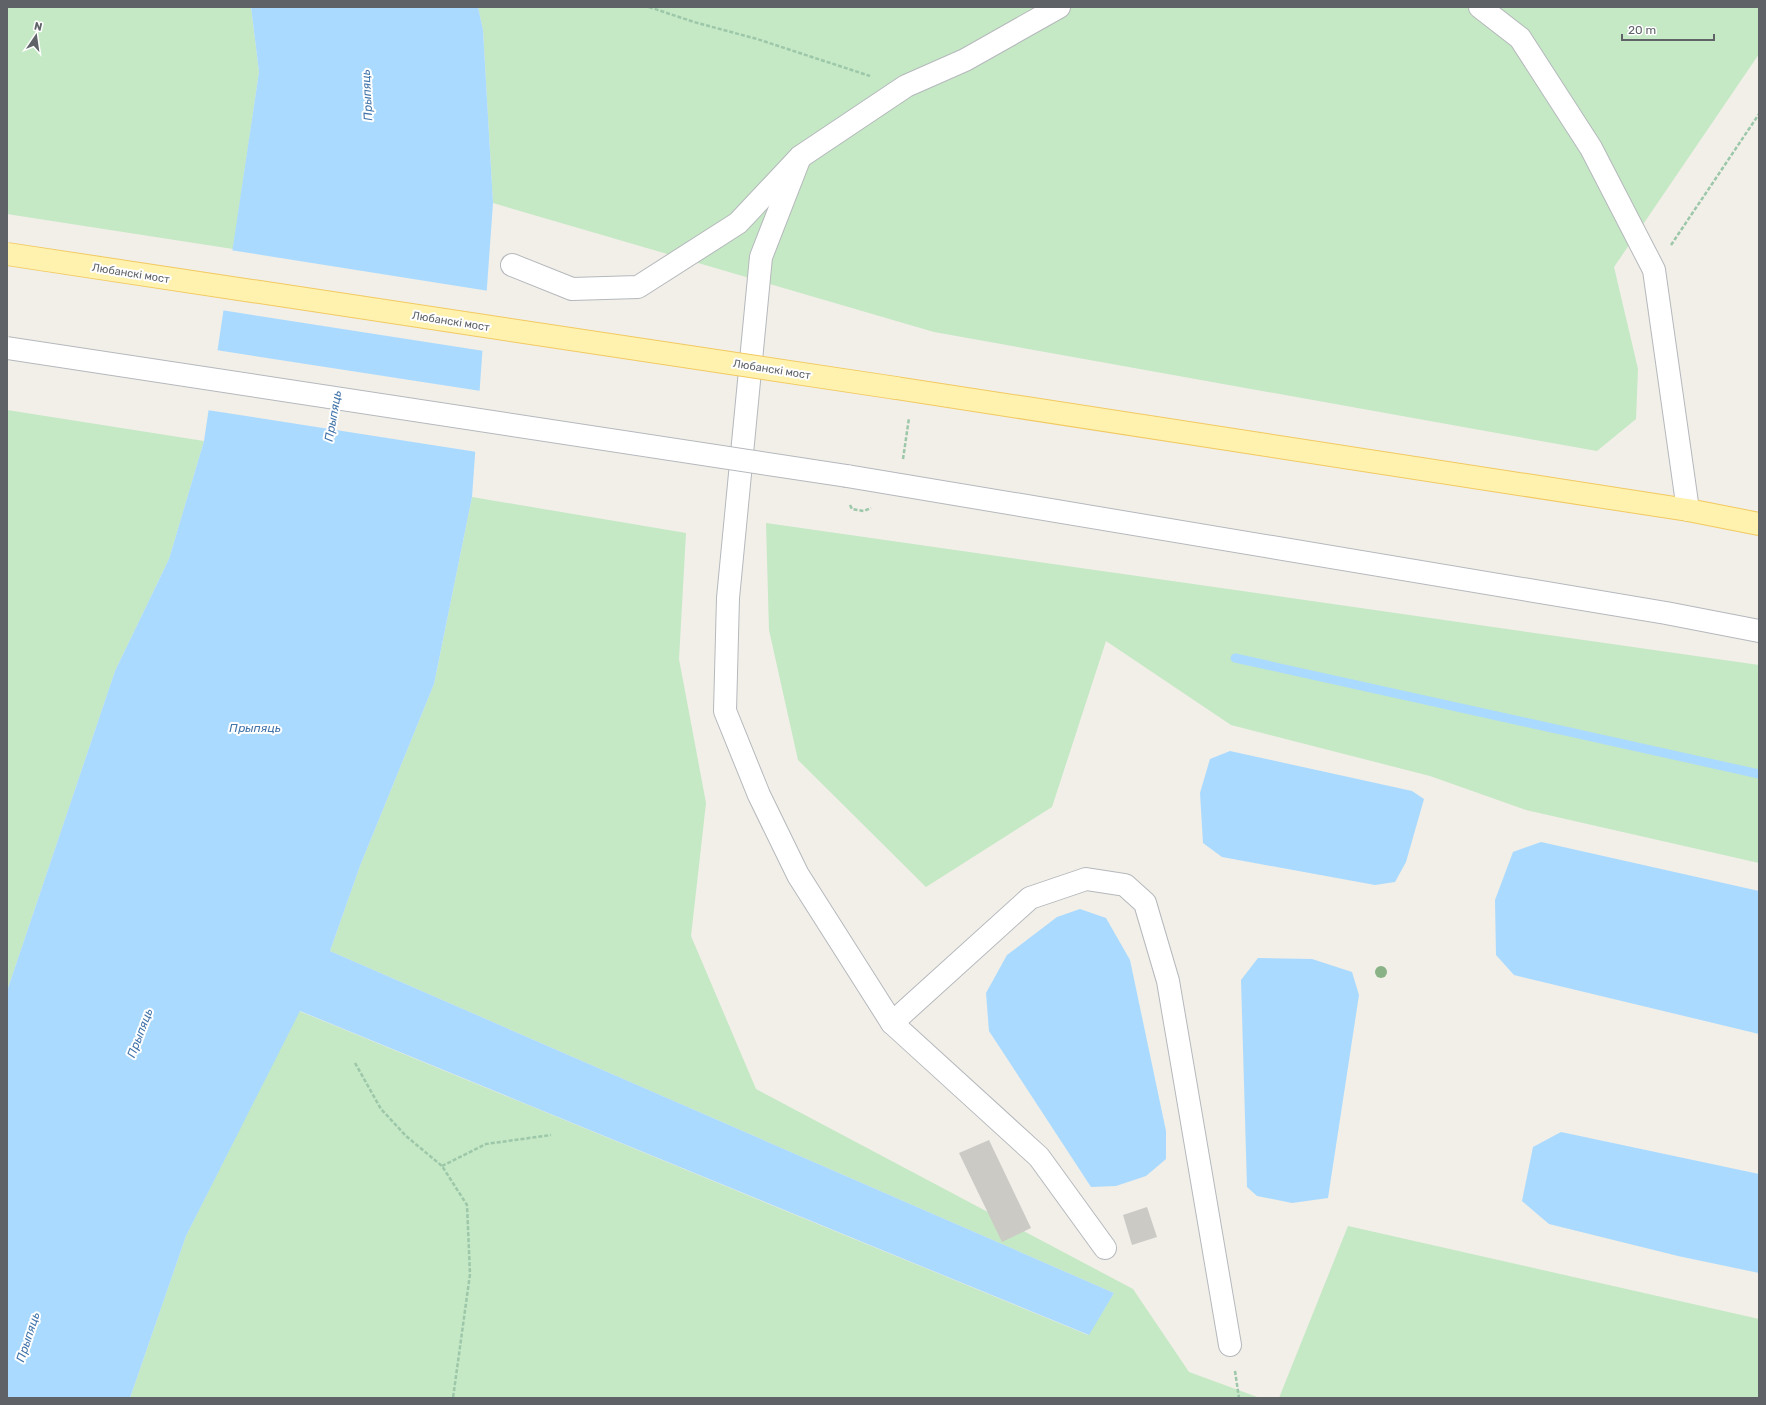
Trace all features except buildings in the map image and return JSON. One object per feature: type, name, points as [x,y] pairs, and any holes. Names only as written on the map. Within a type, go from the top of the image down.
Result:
[{"type":"main road","name":"Любанскі мост","points":[[7,254],[896,388],[1688,510],[1759,524]]},
{"type":"lane","points":[[512,265],[572,289],[638,287],[738,223],[800,157],[906,86],[965,60],[1059,7]]},
{"type":"lane","points":[[1480,7],[1520,38],[1590,148],[1654,270],[1688,510]]},
{"type":"lane","points":[[800,157],[761,257],[728,598],[725,711],[760,796],[798,875],[892,1023],[1039,1157],[1105,1248]]},
{"type":"lane","points":[[7,348],[847,476],[1642,609],[1759,631]]},
{"type":"lane","points":[[892,1023],[1030,898],[1086,879],[1125,885],[1145,903],[1168,981],[1230,1346]]},
{"type":"path","points":[[649,7],[694,22],[756,39],[851,71],[906,86]]},
{"type":"path","points":[[1654,270],[1759,114]]},
{"type":"path","points":[[898,485],[910,424],[909,412]]},
{"type":"path","points":[[355,1063],[381,1109],[406,1136],[442,1166],[467,1205],[470,1274],[453,1398]]},
{"type":"path","points":[[442,1166],[486,1144],[550,1135]]},
{"type":"green space","points":[[7,7],[251,7],[259,72],[233,249],[7,214]]},
{"type":"green space","points":[[478,7],[1759,7],[1759,54],[1614,267],[1638,369],[1636,419],[1597,451],[934,332],[493,203],[483,30]]},
{"type":"green space","points":[[7,410],[204,441],[169,559],[115,671],[7,991]]},
{"type":"green space","points":[[472,497],[686,533],[679,659],[706,803],[691,936],[756,1089],[1133,1289],[1189,1372],[1260,1398],[130,1398],[186,1236],[299,1011],[1088,1335],[1114,1293],[330,951],[360,866],[434,684]]},
{"type":"green space","points":[[766,523],[1759,665],[1759,863],[1526,810],[1430,776],[1231,725],[1106,641],[1052,807],[926,887],[798,760],[769,630]]},
{"type":"green space","points":[[1348,1226],[1759,1319],[1759,1398],[1279,1398]]},
{"type":"water","name":"Прыпяць","points":[[251,7],[478,7],[483,30],[493,203],[472,497],[434,684],[360,866],[330,951],[1114,1293],[1089,1335],[300,1011],[186,1236],[130,1398],[7,1398],[7,991],[115,671],[169,559],[204,441],[259,72]]},
{"type":"water","points":[[1230,751],[1412,791],[1424,799],[1406,862],[1395,882],[1375,885],[1222,857],[1203,843],[1200,793],[1210,759]]},
{"type":"water","points":[[1541,842],[1759,891],[1759,1034],[1514,975],[1496,955],[1495,900],[1513,852]]},
{"type":"water","points":[[1080,909],[1106,918],[1130,960],[1166,1131],[1166,1159],[1146,1176],[1116,1186],[1091,1187],[989,1031],[986,993],[1007,955],[1057,917]]},
{"type":"water","points":[[1258,958],[1312,959],[1352,972],[1359,995],[1328,1198],[1292,1203],[1257,1196],[1247,1187],[1241,980]]},
{"type":"water","points":[[1561,1132],[1759,1174],[1759,1273],[1678,1256],[1549,1224],[1522,1201],[1533,1147]]},
{"type":"pier","points":[[230,250],[489,291],[484,351],[221,310]]},
{"type":"pier","points":[[216,350],[481,391],[477,452],[207,410]]},
{"type":"waterway","points":[[1235,658],[1759,774]]}]
